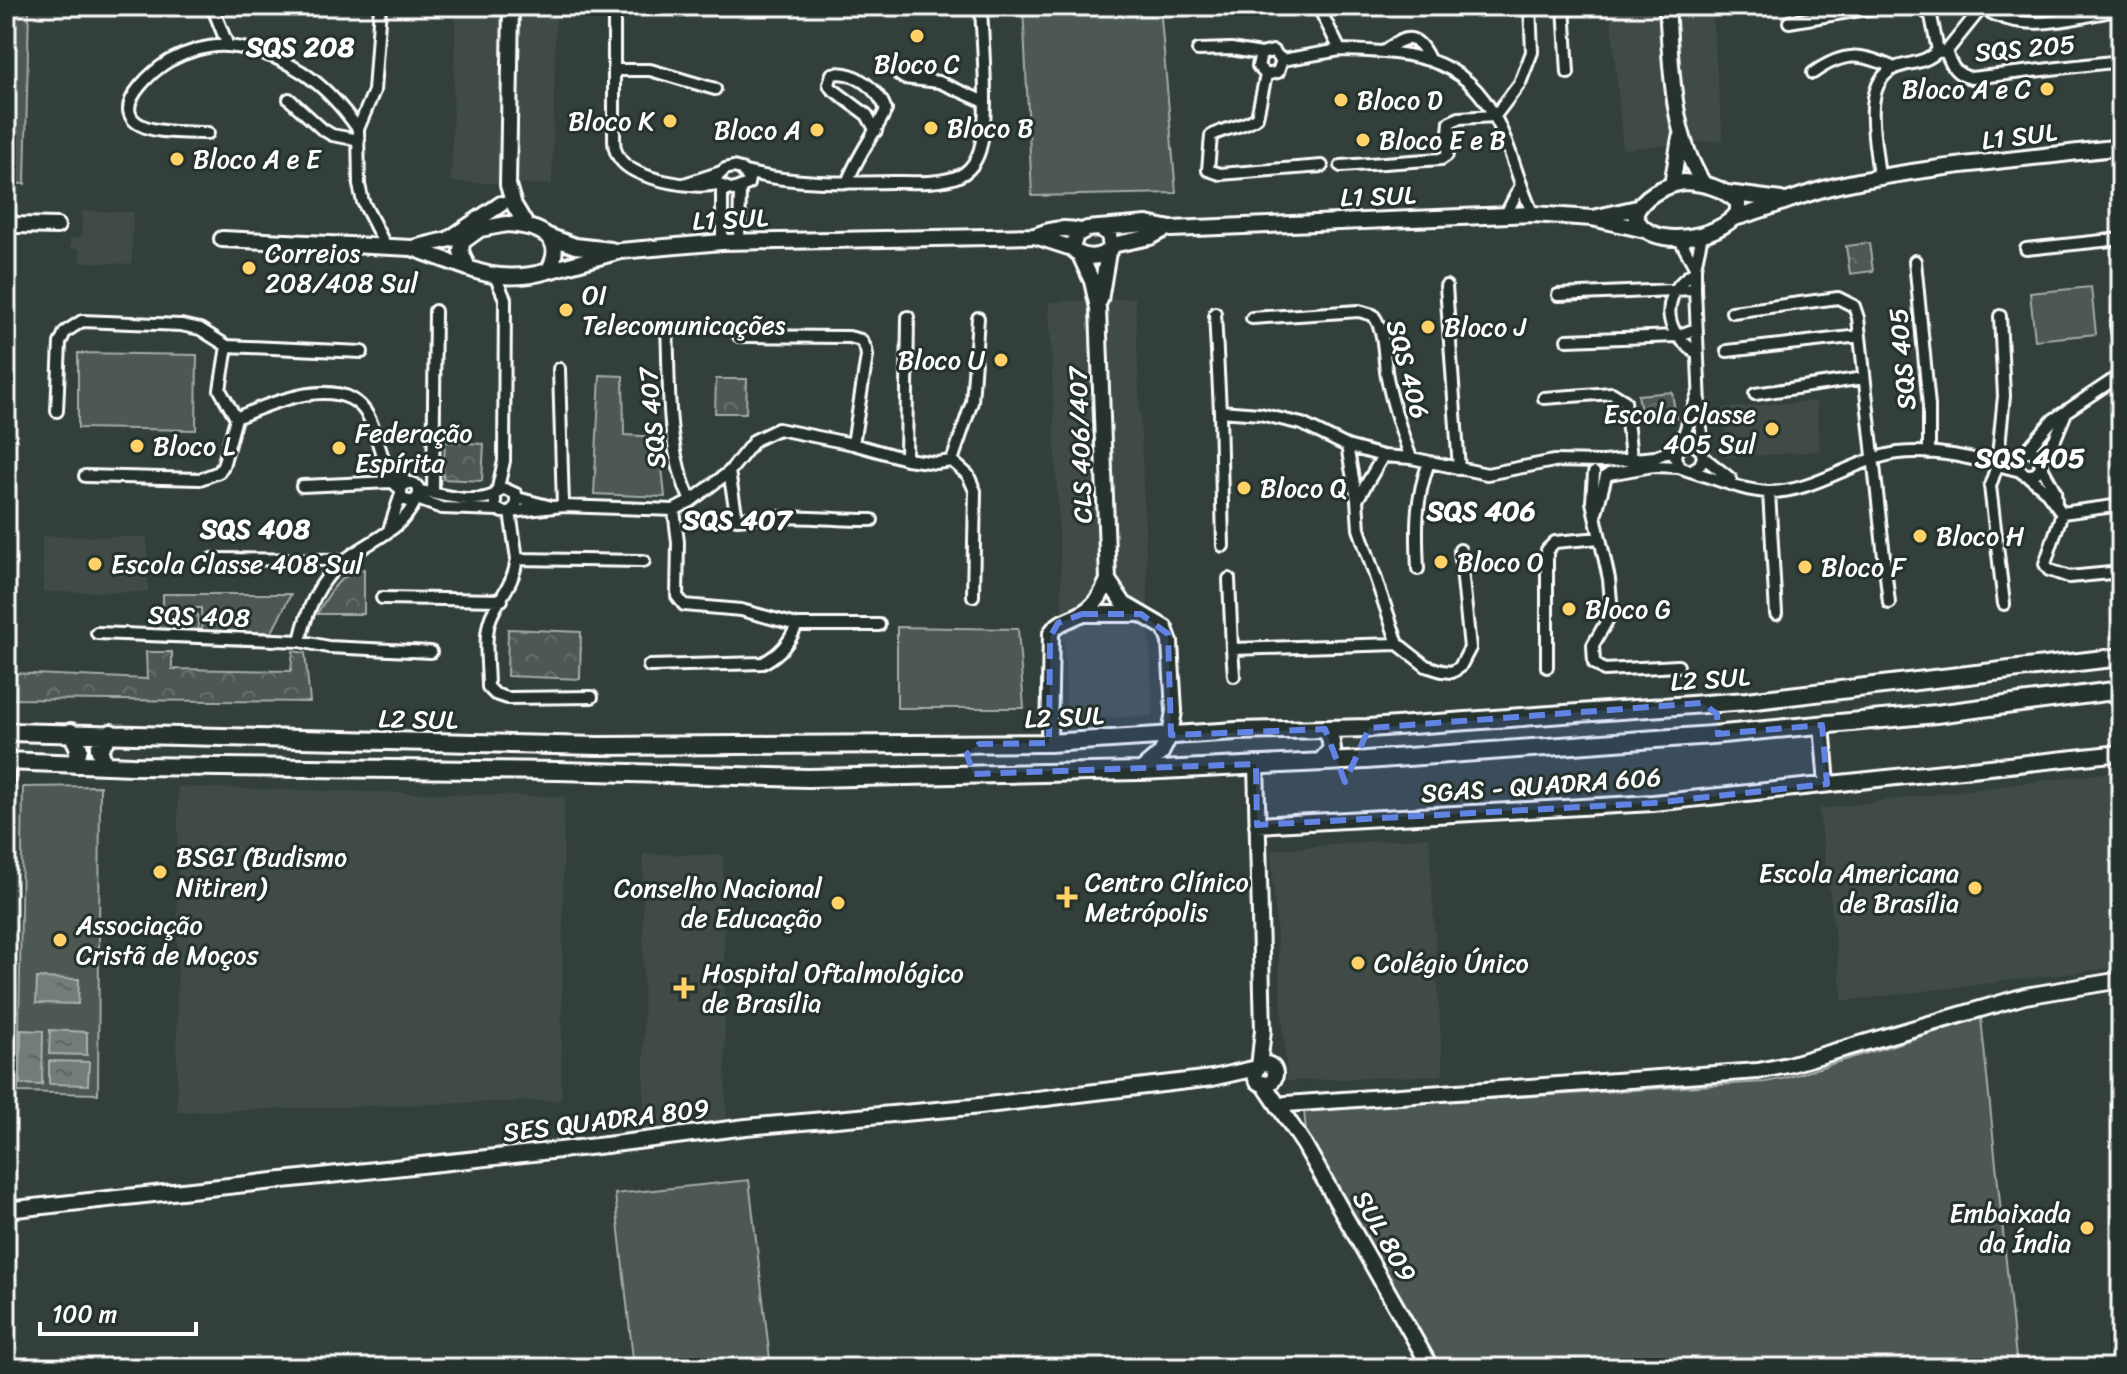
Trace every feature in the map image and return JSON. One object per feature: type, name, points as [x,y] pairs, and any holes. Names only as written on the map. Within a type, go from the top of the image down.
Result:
[{"type":"main road","name":"L2 SUL","points":[[6,732],[568,746],[1049,743],[1369,728],[1747,701],[2121,657]]},
{"type":"main road","name":"L2 SUL","points":[[7,761],[763,778],[1140,771],[1366,760],[1712,735],[1950,713],[2121,690]]},
{"type":"main road","points":[[1747,701],[1739,716],[1748,732]]},
{"type":"main road","points":[[1702,703],[1715,710],[1719,718],[1718,727],[1712,735]]},
{"type":"main road","points":[[1366,760],[1359,746],[1369,728]]},
{"type":"main road","points":[[1321,762],[1332,749],[1325,729]]},
{"type":"main road","points":[[71,732],[79,748],[75,764]]},
{"type":"main road","points":[[104,765],[99,748],[111,733]]},
{"type":"main road","points":[[291,740],[300,746],[303,753],[297,769]]},
{"type":"main road","points":[[327,741],[321,760],[327,769]]},
{"type":"main road","points":[[935,744],[948,757],[941,776]]},
{"type":"main road","points":[[973,774],[967,754],[979,744]]},
{"type":"main road","points":[[568,746],[575,758],[569,772]]},
{"type":"main road","points":[[599,746],[592,760],[600,773]]},
{"type":"street","points":[[212,6],[228,46]]},
{"type":"street","points":[[380,6],[374,91],[359,134],[359,191],[386,247]]},
{"type":"street","points":[[493,226],[508,205],[511,6]]},
{"type":"street","points":[[614,6],[614,148],[626,166],[645,176],[705,187],[744,186],[778,179]]},
{"type":"street","points":[[672,6],[682,10],[692,6]]},
{"type":"street","points":[[684,184],[733,167],[778,179],[847,183],[924,181],[961,175],[977,158],[985,102],[981,6]]},
{"type":"street","points":[[1318,6],[1340,50]]},
{"type":"street","points":[[1341,166],[1441,159],[1447,155],[1448,126],[1452,120],[1495,116],[1511,97],[1532,52],[1530,6]]},
{"type":"street","points":[[1564,6],[1568,73]]},
{"type":"street","points":[[1645,230],[1637,223],[1635,215],[1637,208],[1654,194],[1672,185],[1703,183],[1692,166],[1681,133],[1667,6]]},
{"type":"street","points":[[1789,22],[1884,6]]},
{"type":"street","name":"SQS 205","points":[[1919,6],[1931,16],[1942,52],[1960,76],[1971,78],[2121,61]]},
{"type":"street","name":"SQS 205","points":[[2063,6],[2064,19]]},
{"type":"street","name":"SQS 205","points":[[1894,68],[1920,63],[1942,52],[1983,7],[1995,16],[2027,25],[2121,9]]},
{"type":"street","points":[[208,133],[147,129],[131,117],[128,108],[132,98],[150,77],[168,62],[207,47],[228,46],[270,56],[302,71],[340,102],[359,134]]},
{"type":"street","points":[[1198,50],[1231,49],[1261,54],[1273,51],[1282,60]]},
{"type":"street","points":[[1282,60],[1340,50],[1385,51],[1429,59],[1458,72],[1482,94],[1495,116],[1533,214]]},
{"type":"street","points":[[1261,54],[1258,66],[1266,75]]},
{"type":"street","points":[[1813,73],[1837,59],[1867,56],[1894,68],[1876,87],[1872,96],[1879,178]]},
{"type":"street","points":[[1266,75],[1278,72],[1282,60]]},
{"type":"street","points":[[615,70],[650,70],[715,89]]},
{"type":"street","points":[[876,131],[867,115],[831,88],[829,79],[832,74],[845,74],[865,83],[886,110]]},
{"type":"street","points":[[898,74],[904,78],[939,82],[985,102]]},
{"type":"street","points":[[1266,75],[1257,117],[1243,126],[1213,134],[1208,142],[1208,170],[1214,173],[1322,166]]},
{"type":"street","points":[[289,99],[332,135],[359,134]]},
{"type":"street","points":[[847,183],[859,155],[886,110]]},
{"type":"street","points":[[867,115],[886,110]]},
{"type":"street","points":[[1672,185],[1681,133]]},
{"type":"street","name":"L1 SUL","points":[[1702,235],[1722,228],[1734,218],[1757,212],[1782,200],[1838,185],[2121,147]]},
{"type":"street","points":[[721,172],[715,179],[720,186],[722,242]]},
{"type":"street","points":[[739,242],[744,186],[749,179],[745,172]]},
{"type":"street","name":"L1 SUL","points":[[1703,183],[1727,193],[1782,200]]},
{"type":"street","points":[[1506,214],[1520,187]]},
{"type":"street","points":[[1727,193],[1739,206],[1734,218]]},
{"type":"street","points":[[508,205],[526,225]]},
{"type":"street","points":[[449,239],[508,205]]},
{"type":"street","points":[[508,205],[575,246]]},
{"type":"street","name":"L1 SUL","points":[[1592,218],[1637,208]]},
{"type":"street","name":"L1 SUL","points":[[1099,228],[1147,224],[1165,229],[1533,214],[1592,218],[1679,238]]},
{"type":"street","points":[[10,225],[57,226]]},
{"type":"street","points":[[222,239],[412,248],[493,226],[526,225]]},
{"type":"street","name":"L1 SUL","points":[[526,225],[575,246],[620,251]]},
{"type":"street","name":"L1 SUL","points":[[468,268],[495,276],[516,277],[532,276],[620,251],[722,242],[1035,236],[1066,228],[1081,231]]},
{"type":"street","points":[[1099,228],[1109,234],[1110,248],[1092,257],[1076,251],[1073,239],[1081,231],[1099,228]]},
{"type":"street","name":"L1 SUL","points":[[1110,248],[1150,237],[1165,229]]},
{"type":"street","points":[[468,268],[461,247],[469,235]]},
{"type":"street","points":[[1685,469],[1698,468],[1702,455],[1695,269],[1702,235],[1679,238],[1695,269]]},
{"type":"street","points":[[548,236],[555,245],[556,253],[548,271]]},
{"type":"street","name":"L1 SUL","points":[[1035,236],[1076,251]]},
{"type":"street","points":[[2026,249],[2121,239]]},
{"type":"street","points":[[412,248],[468,268]]},
{"type":"street","name":"CLS 406/407","points":[[1098,308],[1110,248]]},
{"type":"street","name":"CLS 406/407","points":[[1076,251],[1092,281],[1098,308],[1108,580]]},
{"type":"street","name":"SQS 405","points":[[1915,261],[1924,339],[1929,453]]},
{"type":"street","points":[[1695,269],[1674,289],[1670,316],[1677,336],[1698,355]]},
{"type":"street","points":[[495,276],[505,299],[504,461],[494,503],[498,510]]},
{"type":"street","points":[[505,299],[516,277]]},
{"type":"street","name":"SQS 406","points":[[1446,286],[1459,469]]},
{"type":"street","points":[[1558,295],[1695,289]]},
{"type":"street","name":"SQS 405","points":[[1732,312],[1838,298],[1854,306],[1860,336],[1889,603]]},
{"type":"street","points":[[2121,309],[2116,325],[2121,351]]},
{"type":"street","points":[[433,493],[435,311]]},
{"type":"street","name":"SQS 406","points":[[1252,318],[1359,311],[1373,315],[1381,333],[1395,415],[1411,458]]},
{"type":"street","points":[[1215,313],[1223,546]]},
{"type":"street","points":[[2000,316],[2004,396],[1997,462],[1990,486],[2004,604]]},
{"type":"street","points":[[906,459],[908,317]]},
{"type":"street","points":[[973,596],[975,491],[968,475],[952,461],[972,402],[978,318]]},
{"type":"street","points":[[57,411],[60,343],[65,332],[82,321],[181,325],[200,329],[227,346],[362,352]]},
{"type":"street","name":"SQS 407","points":[[667,328],[673,451],[680,479],[691,501]]},
{"type":"street","points":[[1567,340],[1677,336],[1696,329]]},
{"type":"street","points":[[739,336],[849,337],[861,340],[867,356],[853,444]]},
{"type":"street","name":"SQS 405","points":[[1727,351],[1860,336]]},
{"type":"street","points":[[85,476],[200,479],[212,476],[223,466],[236,418],[220,390],[227,346]]},
{"type":"street","points":[[2024,473],[2017,461],[2023,453],[2053,420],[2116,378],[2121,366]]},
{"type":"street","points":[[558,506],[559,369]]},
{"type":"street","name":"SQS 405","points":[[1755,394],[1864,378]]},
{"type":"street","points":[[1698,392],[1675,457],[1685,469],[1769,492],[1806,484],[1872,459],[1899,453],[1929,453],[1997,462],[2024,473],[2045,490],[2059,509]]},
{"type":"street","points":[[236,418],[265,406],[314,393],[343,395],[368,414],[391,482]]},
{"type":"street","points":[[1544,398],[1618,395],[1625,401],[1632,464]]},
{"type":"street","points":[[2024,473],[2037,471],[2068,408]]},
{"type":"street","name":"SQS 406","points":[[1220,411],[1260,414],[1302,424],[1347,446],[1383,456],[1411,458],[1487,474],[1554,461],[1598,467],[1632,464],[1685,469]]},
{"type":"street","name":"SQS 407","points":[[510,512],[558,506],[674,510],[729,472],[755,440],[771,431],[787,430],[906,459],[936,463],[952,461]]},
{"type":"street","points":[[1678,448],[1687,443],[1695,444],[1702,455],[1746,488]]},
{"type":"street","points":[[1347,446],[1352,462],[1359,529],[1398,644],[1426,666],[1442,671],[1452,672],[1463,663],[1470,648],[1460,550]]},
{"type":"street","name":"SQS 406","points":[[1608,475],[1678,448]]},
{"type":"street","points":[[1997,462],[2033,452],[2055,491],[2059,509],[2045,564],[2049,570],[2062,577],[2121,572]]},
{"type":"street","points":[[1357,500],[1383,456]]},
{"type":"street","points":[[504,461],[515,495],[516,506],[510,512]]},
{"type":"street","points":[[1352,462],[1375,471]]},
{"type":"street","points":[[1418,569],[1416,508],[1429,462]]},
{"type":"street","points":[[386,466],[398,473],[406,501],[433,493],[460,497],[496,494],[505,489],[515,495]]},
{"type":"street","points":[[1598,467],[1600,478],[1608,475]]},
{"type":"street","points":[[1598,467],[1592,496],[1609,579],[1612,612],[1593,645],[1595,666],[1604,670],[1678,666]]},
{"type":"street","points":[[729,472],[737,519],[768,516],[872,520]]},
{"type":"street","points":[[1596,514],[1608,475]]},
{"type":"street","points":[[302,486],[391,482],[403,489]]},
{"type":"street","points":[[389,530],[403,489],[415,484],[418,496],[435,507],[510,512]]},
{"type":"street","points":[[1769,492],[1776,614]]},
{"type":"street","name":"SQS 407","points":[[515,495],[558,506]]},
{"type":"street","points":[[300,641],[311,602],[345,560],[375,542],[405,518],[418,496]]},
{"type":"street","points":[[459,509],[460,497]]},
{"type":"street","points":[[2059,509],[2121,505]]},
{"type":"street","points":[[674,510],[678,542],[677,596],[680,602],[692,607],[741,610],[797,625],[879,625]]},
{"type":"street","points":[[510,512],[517,559],[515,574],[488,627],[488,687],[507,698],[592,697]]},
{"type":"street","points":[[1547,667],[1547,550],[1555,542],[1600,538]]},
{"type":"street","points":[[212,559],[345,560]]},
{"type":"street","points":[[517,559],[644,561]]},
{"type":"street","points":[[1229,579],[1234,676]]},
{"type":"street","points":[[1108,580],[1118,598],[1162,625],[1168,634],[1174,711],[1170,735],[1161,753],[1140,771]]},
{"type":"street","points":[[1049,743],[1051,633],[1058,623],[1082,614],[1098,601],[1108,580]]},
{"type":"street","points":[[382,598],[502,600]]},
{"type":"street","points":[[1082,614],[1141,614]]},
{"type":"street","points":[[649,666],[763,663],[785,647],[797,625]]},
{"type":"street","name":"SQS 408","points":[[97,633],[300,641],[328,647],[431,652]]},
{"type":"street","points":[[1232,649],[1398,644]]},
{"type":"street","points":[[1822,725],[1827,784]]},
{"type":"street","name":"SGAS - QUADRA 606","points":[[1257,825],[1653,803],[2121,753]]},
{"type":"street","points":[[6,782],[7,761]]},
{"type":"street","name":"SUL 809","points":[[1256,764],[1264,1074],[1431,1368]]},
{"type":"street","points":[[1283,1105],[1758,1071],[2025,996],[2121,980]]},
{"type":"street","points":[[1229,1073],[1249,1055],[1263,1030]]},
{"type":"street","name":"SES QUADRA 809","points":[[1212,1078],[1229,1073],[1264,1074]]},
{"type":"street","name":"SES QUADRA 809","points":[[6,1210],[731,1129],[971,1107],[1264,1074]]},
{"type":"highlighted area","points":[[1082,614],[1141,614],[1168,634],[1171,735],[1325,729],[1345,782],[1369,728],[1702,703],[1717,714],[1718,734],[1822,725],[1827,784],[1653,803],[1257,825],[1256,764],[973,774],[967,754],[979,744],[1049,743],[1050,637],[1058,623]]},
{"type":"shaded area","points":[[456,6],[556,6],[552,185],[451,182]]},
{"type":"shaded area","points":[[1610,6],[1711,6],[1723,140],[1623,149]]},
{"type":"shaded area","points":[[82,211],[133,212],[132,264],[80,262],[80,249],[70,248],[71,238],[81,238]]},
{"type":"shaded area","points":[[1135,298],[1153,716],[1067,719],[1049,302]]},
{"type":"shaded area","name":"Escola Classe 405 Sul","points":[[1816,401],[1820,451],[1727,458],[1723,408]]},
{"type":"shaded area","name":"Escola Classe 408 Sul","points":[[42,536],[147,537],[148,592],[43,592]]},
{"type":"shaded area","name":"Escola Americana de Brasília","points":[[2121,771],[2121,967],[1843,1001],[1819,809]]},
{"type":"shaded area","points":[[178,787],[564,797],[561,1100],[177,1112]]},
{"type":"shaded area","name":"Colégio Único","points":[[1429,837],[1443,1075],[1287,1081],[1271,850]]},
{"type":"shaded area","name":"Hospital Oftalmológico de Brasília","points":[[643,854],[723,855],[726,1121],[644,1129]]},
{"type":"green space","points":[[6,6],[29,6],[25,184],[6,183]]},
{"type":"green space","points":[[1023,6],[1160,6],[1176,193],[1032,196]]},
{"type":"green space","points":[[1869,243],[1873,271],[1850,274],[1846,246]]},
{"type":"green space","points":[[2091,287],[2096,334],[2035,340],[2030,293]]},
{"type":"green space","points":[[78,353],[197,355],[196,430],[78,428]]},
{"type":"green space","points":[[600,375],[623,376],[624,435],[659,437],[665,497],[594,494]]},
{"type":"green space","points":[[716,379],[747,379],[746,413],[715,413]]},
{"type":"green space","points":[[1672,392],[1676,418],[1643,422],[1638,395]]},
{"type":"green space","points":[[445,442],[484,444],[482,481],[443,479]]},
{"type":"green space","points":[[364,569],[364,614],[317,614],[341,580]]},
{"type":"green space","points":[[163,594],[291,594],[272,632],[202,632],[201,608],[163,608]]},
{"type":"green space","points":[[159,613],[197,613],[199,633],[160,632]]},
{"type":"green space","points":[[897,627],[1018,629],[1024,708],[897,708]]},
{"type":"green space","points":[[508,629],[581,632],[580,679],[507,676]]},
{"type":"green space","points":[[293,651],[305,653],[310,702],[10,699],[11,673],[147,679],[146,652],[172,652],[172,669],[291,671]]},
{"type":"green space","name":"Associação Cristã de Moços","points":[[100,786],[98,1094],[18,1092],[23,787]]},
{"type":"green space","points":[[1981,1018],[2017,1368],[1438,1368],[1306,1133],[1304,1110],[1765,1082]]},
{"type":"green space","points":[[749,1180],[771,1368],[634,1368],[615,1194]]},
{"type":"water","points":[[37,978],[79,979],[78,1004],[36,1003]]},
{"type":"water","points":[[21,1030],[43,1031],[42,1085],[20,1084]]},
{"type":"water","points":[[50,1030],[87,1032],[87,1055],[49,1054]]},
{"type":"water","points":[[49,1061],[89,1062],[88,1085],[49,1084]]},
{"type":"place","name":"Bloco C","points":[[917,36]]},
{"type":"place","name":"Bloco A e C","points":[[2047,89]]},
{"type":"place","name":"Bloco D","points":[[1341,100]]},
{"type":"place","name":"Bloco K","points":[[670,121]]},
{"type":"place","name":"Bloco B","points":[[931,128]]},
{"type":"place","name":"Bloco A","points":[[817,130]]},
{"type":"place","name":"Bloco E e B","points":[[1363,140]]},
{"type":"place","name":"Bloco A e E","points":[[177,159]]},
{"type":"place","name":"Correios 208/408 Sul","points":[[249,268]]},
{"type":"place","name":"OI Telecomunicações","points":[[566,310]]},
{"type":"place","name":"Bloco J","points":[[1428,327]]},
{"type":"place","name":"Bloco U","points":[[1001,360]]},
{"type":"place","name":"Escola Classe 405 Sul","points":[[1772,429]]},
{"type":"place","name":"Bloco L","points":[[137,446]]},
{"type":"place","name":"Federação Espírita","points":[[339,448]]},
{"type":"place","name":"Bloco Q","points":[[1244,488]]},
{"type":"place","name":"Bloco H","points":[[1920,536]]},
{"type":"place","name":"Bloco O","points":[[1441,562]]},
{"type":"place","name":"Escola Classe 408 Sul","points":[[95,564]]},
{"type":"place","name":"Bloco F","points":[[1805,567]]},
{"type":"place","name":"Bloco G","points":[[1569,609]]},
{"type":"place","name":"BSGI (Budismo Nitiren)","points":[[160,872]]},
{"type":"place","name":"Escola Americana de Brasília","points":[[1975,888]]},
{"type":"place","name":"Centro Clínico Metrópolis","points":[[1067,897]]},
{"type":"place","name":"Conselho Nacional de Educação","points":[[838,903]]},
{"type":"place","name":"Associação Cristã de Moços","points":[[60,940]]},
{"type":"place","name":"Colégio Único","points":[[1358,963]]},
{"type":"place","name":"Hospital Oftalmológico de Brasília","points":[[684,988]]},
{"type":"place","name":"Embaixada da Índia","points":[[2087,1228]]},
{"type":"district","name":"SQS 208","points":[[300,46]]},
{"type":"district","name":"SQS 405","points":[[2030,457]]},
{"type":"district","name":"SQS 406","points":[[1481,510]]},
{"type":"district","name":"SQS 407","points":[[737,519]]},
{"type":"district","name":"SQS 408","points":[[255,528]]}]
